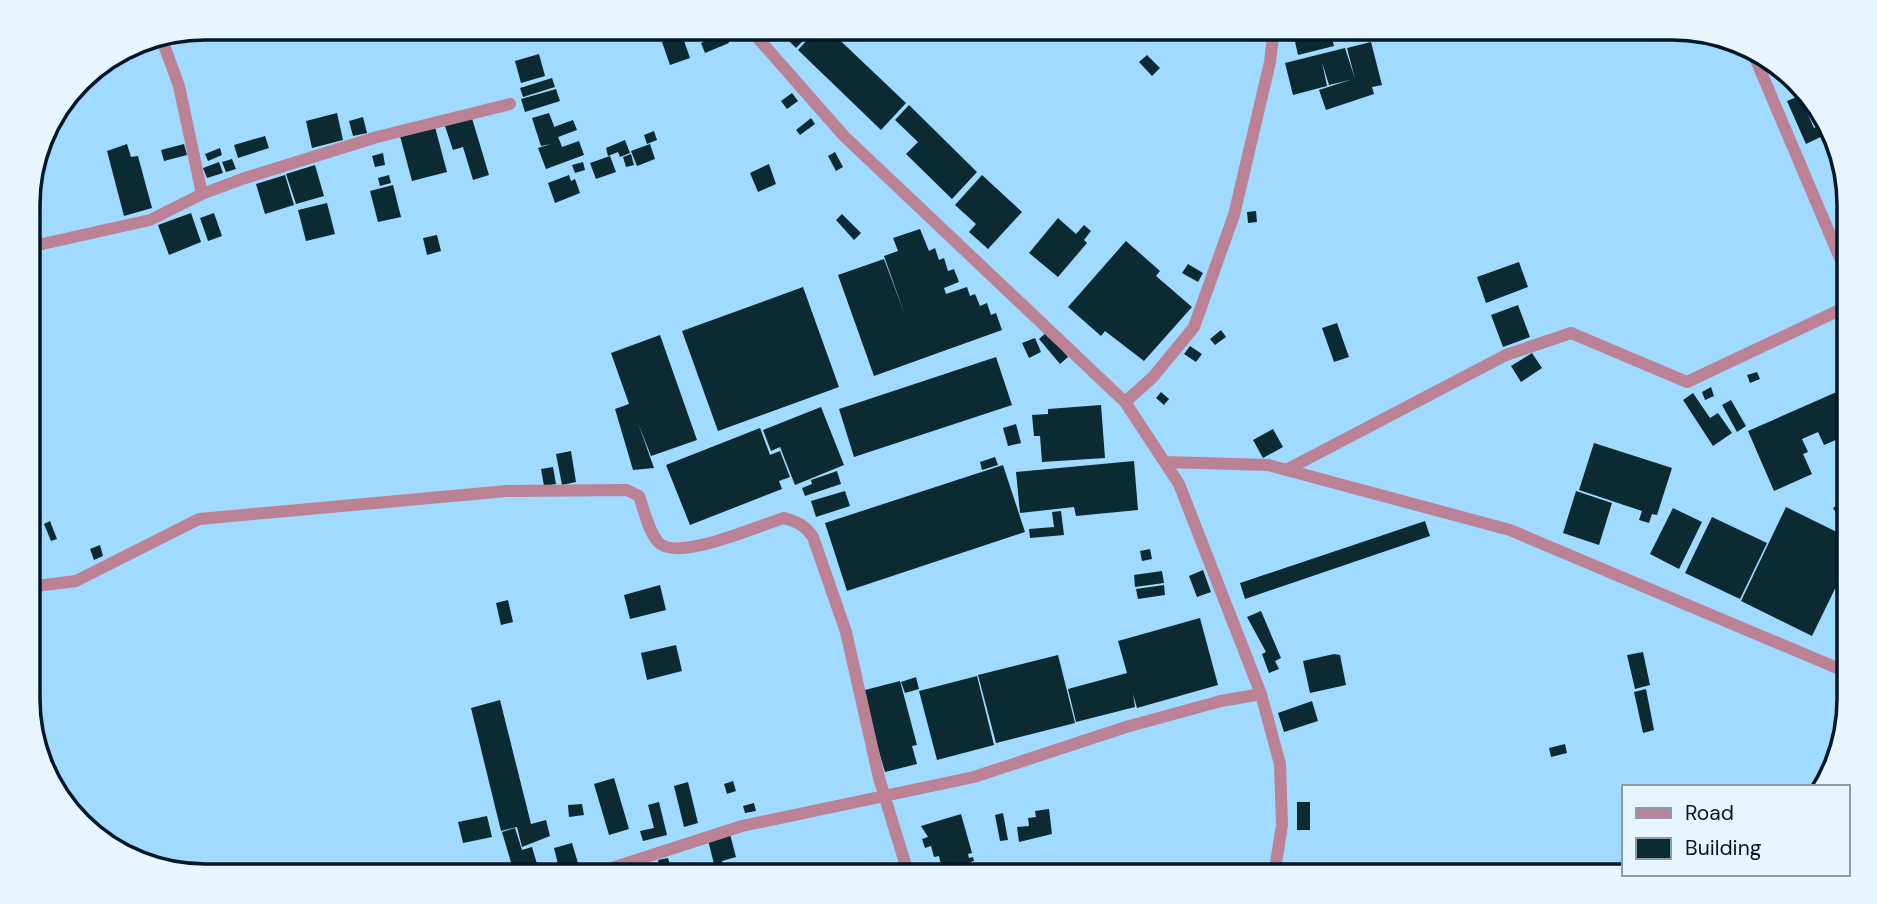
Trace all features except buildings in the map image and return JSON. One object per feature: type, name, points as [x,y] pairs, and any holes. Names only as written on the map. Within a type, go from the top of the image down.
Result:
[{"type":"street","points":[[760,40],[844,136],[1125,402],[1166,463],[1189,502],[1261,694],[1280,764],[1283,792],[1275,863]]},
{"type":"street","points":[[1125,402],[1153,377],[1194,327],[1234,215],[1270,62],[1273,40]]},
{"type":"street","points":[[165,45],[179,86],[202,194]]},
{"type":"street","points":[[1758,65],[1837,251]]},
{"type":"street","points":[[41,244],[150,220],[202,194],[377,136],[510,104]]},
{"type":"street","points":[[1286,470],[1506,355],[1571,333],[1687,382],[1837,311]]},
{"type":"street","points":[[1166,463],[1268,465],[1510,530],[1837,669]]},
{"type":"street","points":[[40,586],[76,581],[199,519],[275,511],[507,491],[627,490],[639,496],[654,535],[660,544],[670,549],[695,547],[785,519],[807,527],[826,570],[846,632],[879,778],[906,864]]},
{"type":"street","points":[[625,864],[742,826],[974,777],[1138,723],[1221,701],[1261,694]]}]
